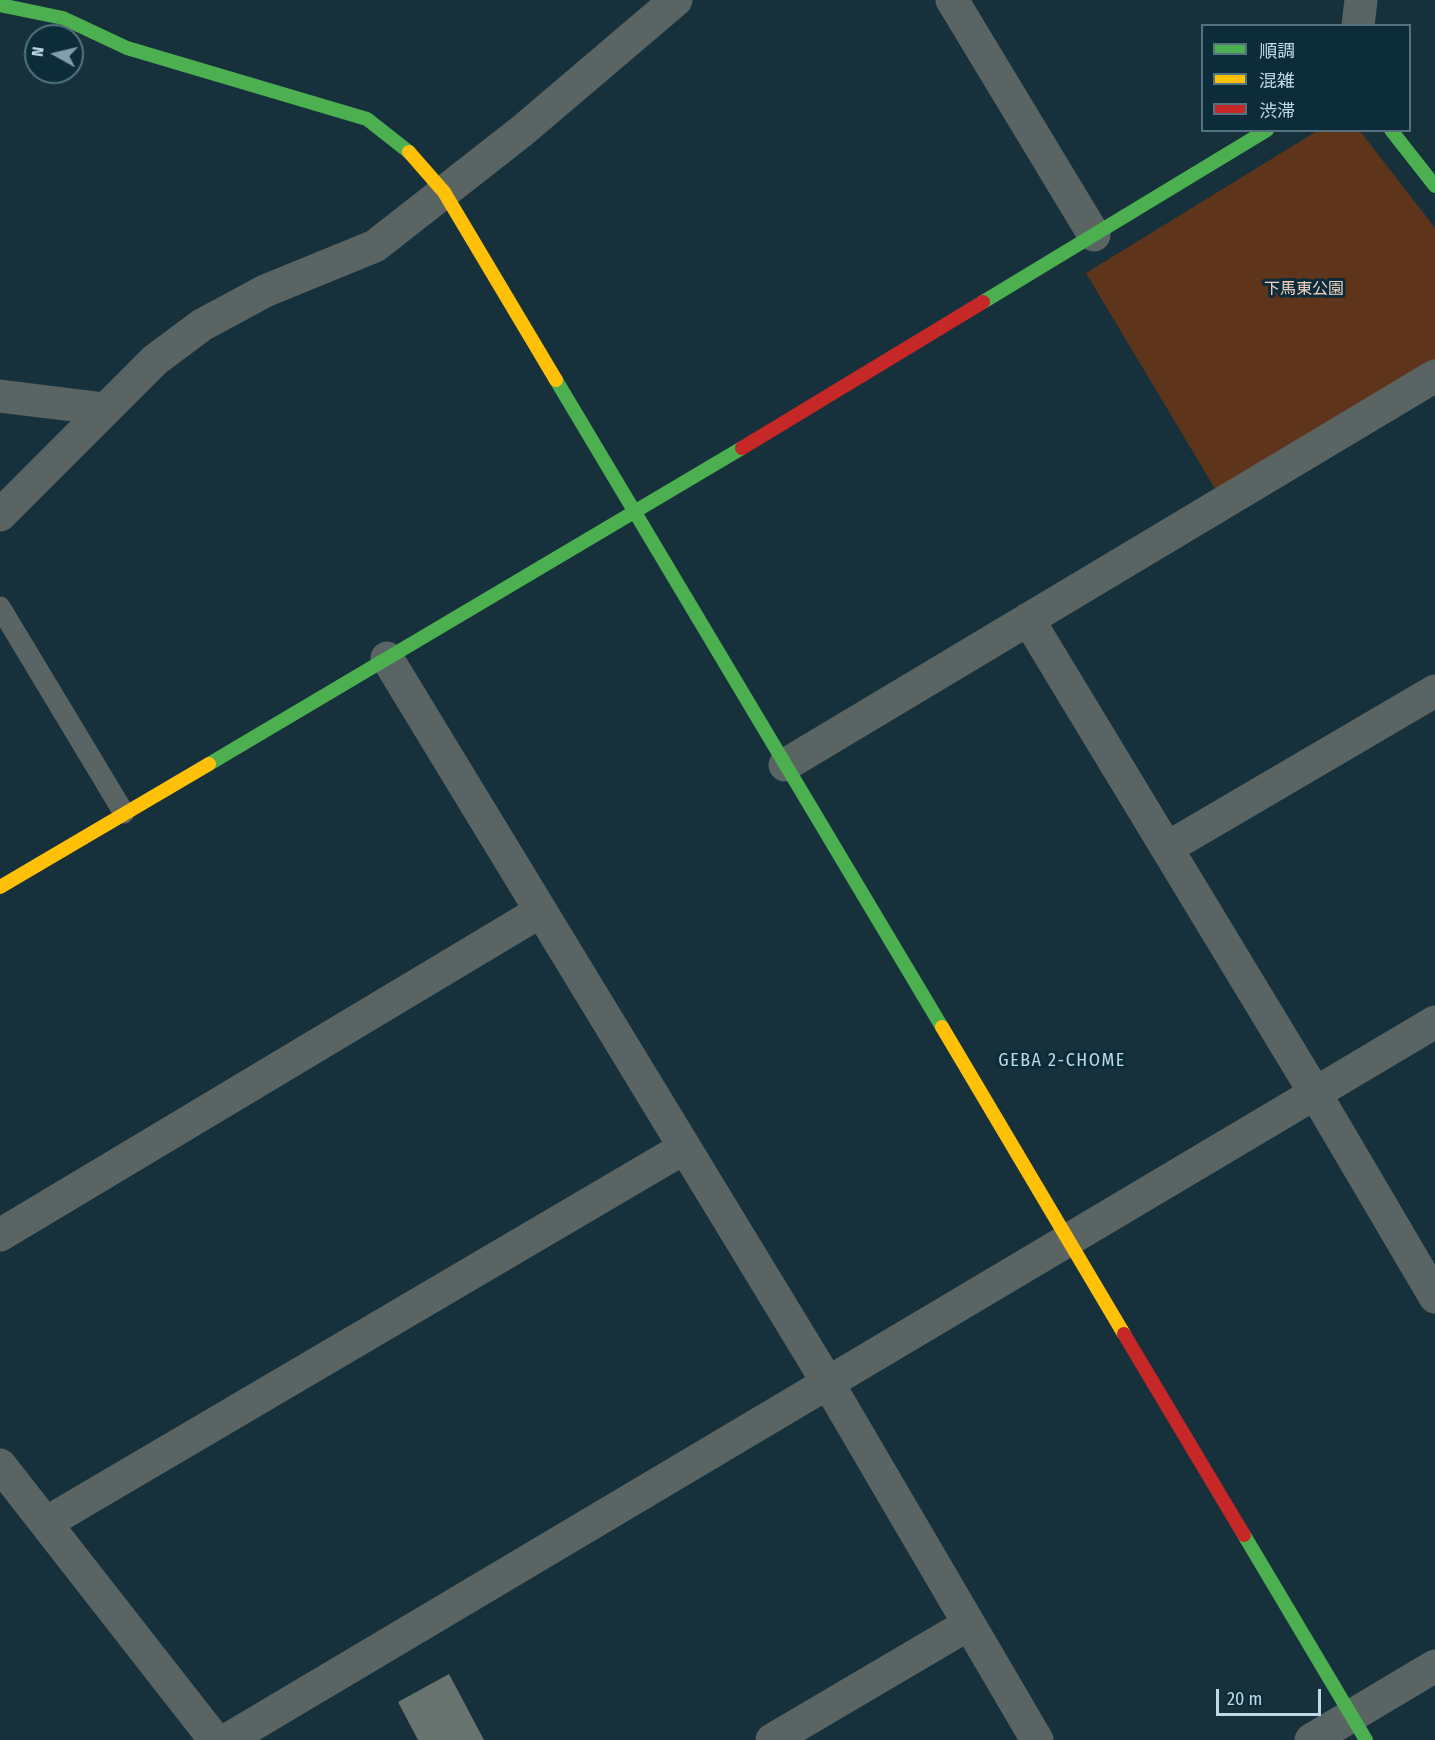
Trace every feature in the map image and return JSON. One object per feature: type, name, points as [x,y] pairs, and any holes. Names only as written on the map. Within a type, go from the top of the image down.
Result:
[{"type":"street","points":[[0,515],[155,360],[202,325],[265,291],[375,246],[522,131],[676,0]]},
{"type":"street","points":[[952,0],[1094,235]]},
{"type":"street","points":[[1358,24],[1361,0]]},
{"type":"street","points":[[14,5],[63,18],[127,48],[367,118],[415,157],[444,192],[1359,1728]]},
{"type":"street","points":[[0,887],[634,513],[1264,132]]},
{"type":"street","points":[[1393,132],[1435,186]]},
{"type":"street","points":[[785,765],[1435,376]]},
{"type":"street","points":[[0,396],[105,409]]},
{"type":"street","points":[[1028,619],[1316,1093],[1435,1297]]},
{"type":"street","points":[[387,658],[828,1383],[1037,1740]]},
{"type":"street","points":[[1167,848],[1435,691]]},
{"type":"street","points":[[0,1235],[541,910]]},
{"type":"street","points":[[227,1740],[1435,1022]]},
{"type":"street","points":[[46,1523],[684,1148]]},
{"type":"street","points":[[0,1465],[215,1740]]},
{"type":"street","points":[[772,1740],[969,1624]]},
{"type":"street","points":[[1311,1740],[1359,1728],[1435,1666]]},
{"type":"lane","points":[[0,607],[124,813]]},
{"type":"green space","name":"下馬東公園","points":[[1315,132],[1361,132],[1435,228],[1435,363],[1217,492],[1086,273]]},
{"type":"building","points":[[449,1674],[484,1740],[418,1740],[398,1702]]},
{"type":"traffic: fast","points":[[0,5],[63,18],[127,48],[367,119],[409,152]]},
{"type":"traffic: fast","points":[[983,302],[1264,132]]},
{"type":"traffic: fast","points":[[1393,132],[1435,186]]},
{"type":"traffic: fast","points":[[556,380],[942,1027]]},
{"type":"traffic: fast","points":[[209,764],[742,448]]},
{"type":"traffic: fast","points":[[1244,1535],[1366,1740]]},
{"type":"traffic: slow","points":[[409,152],[444,192],[556,380]]},
{"type":"traffic: slow","points":[[0,887],[209,764]]},
{"type":"traffic: slow","points":[[942,1027],[1124,1334]]},
{"type":"traffic: jam","points":[[742,448],[983,302]]},
{"type":"traffic: jam","points":[[1124,1334],[1244,1535]]},
{"type":"district","name":"GEBA 2-CHOME","points":[[1062,1061]]}]
